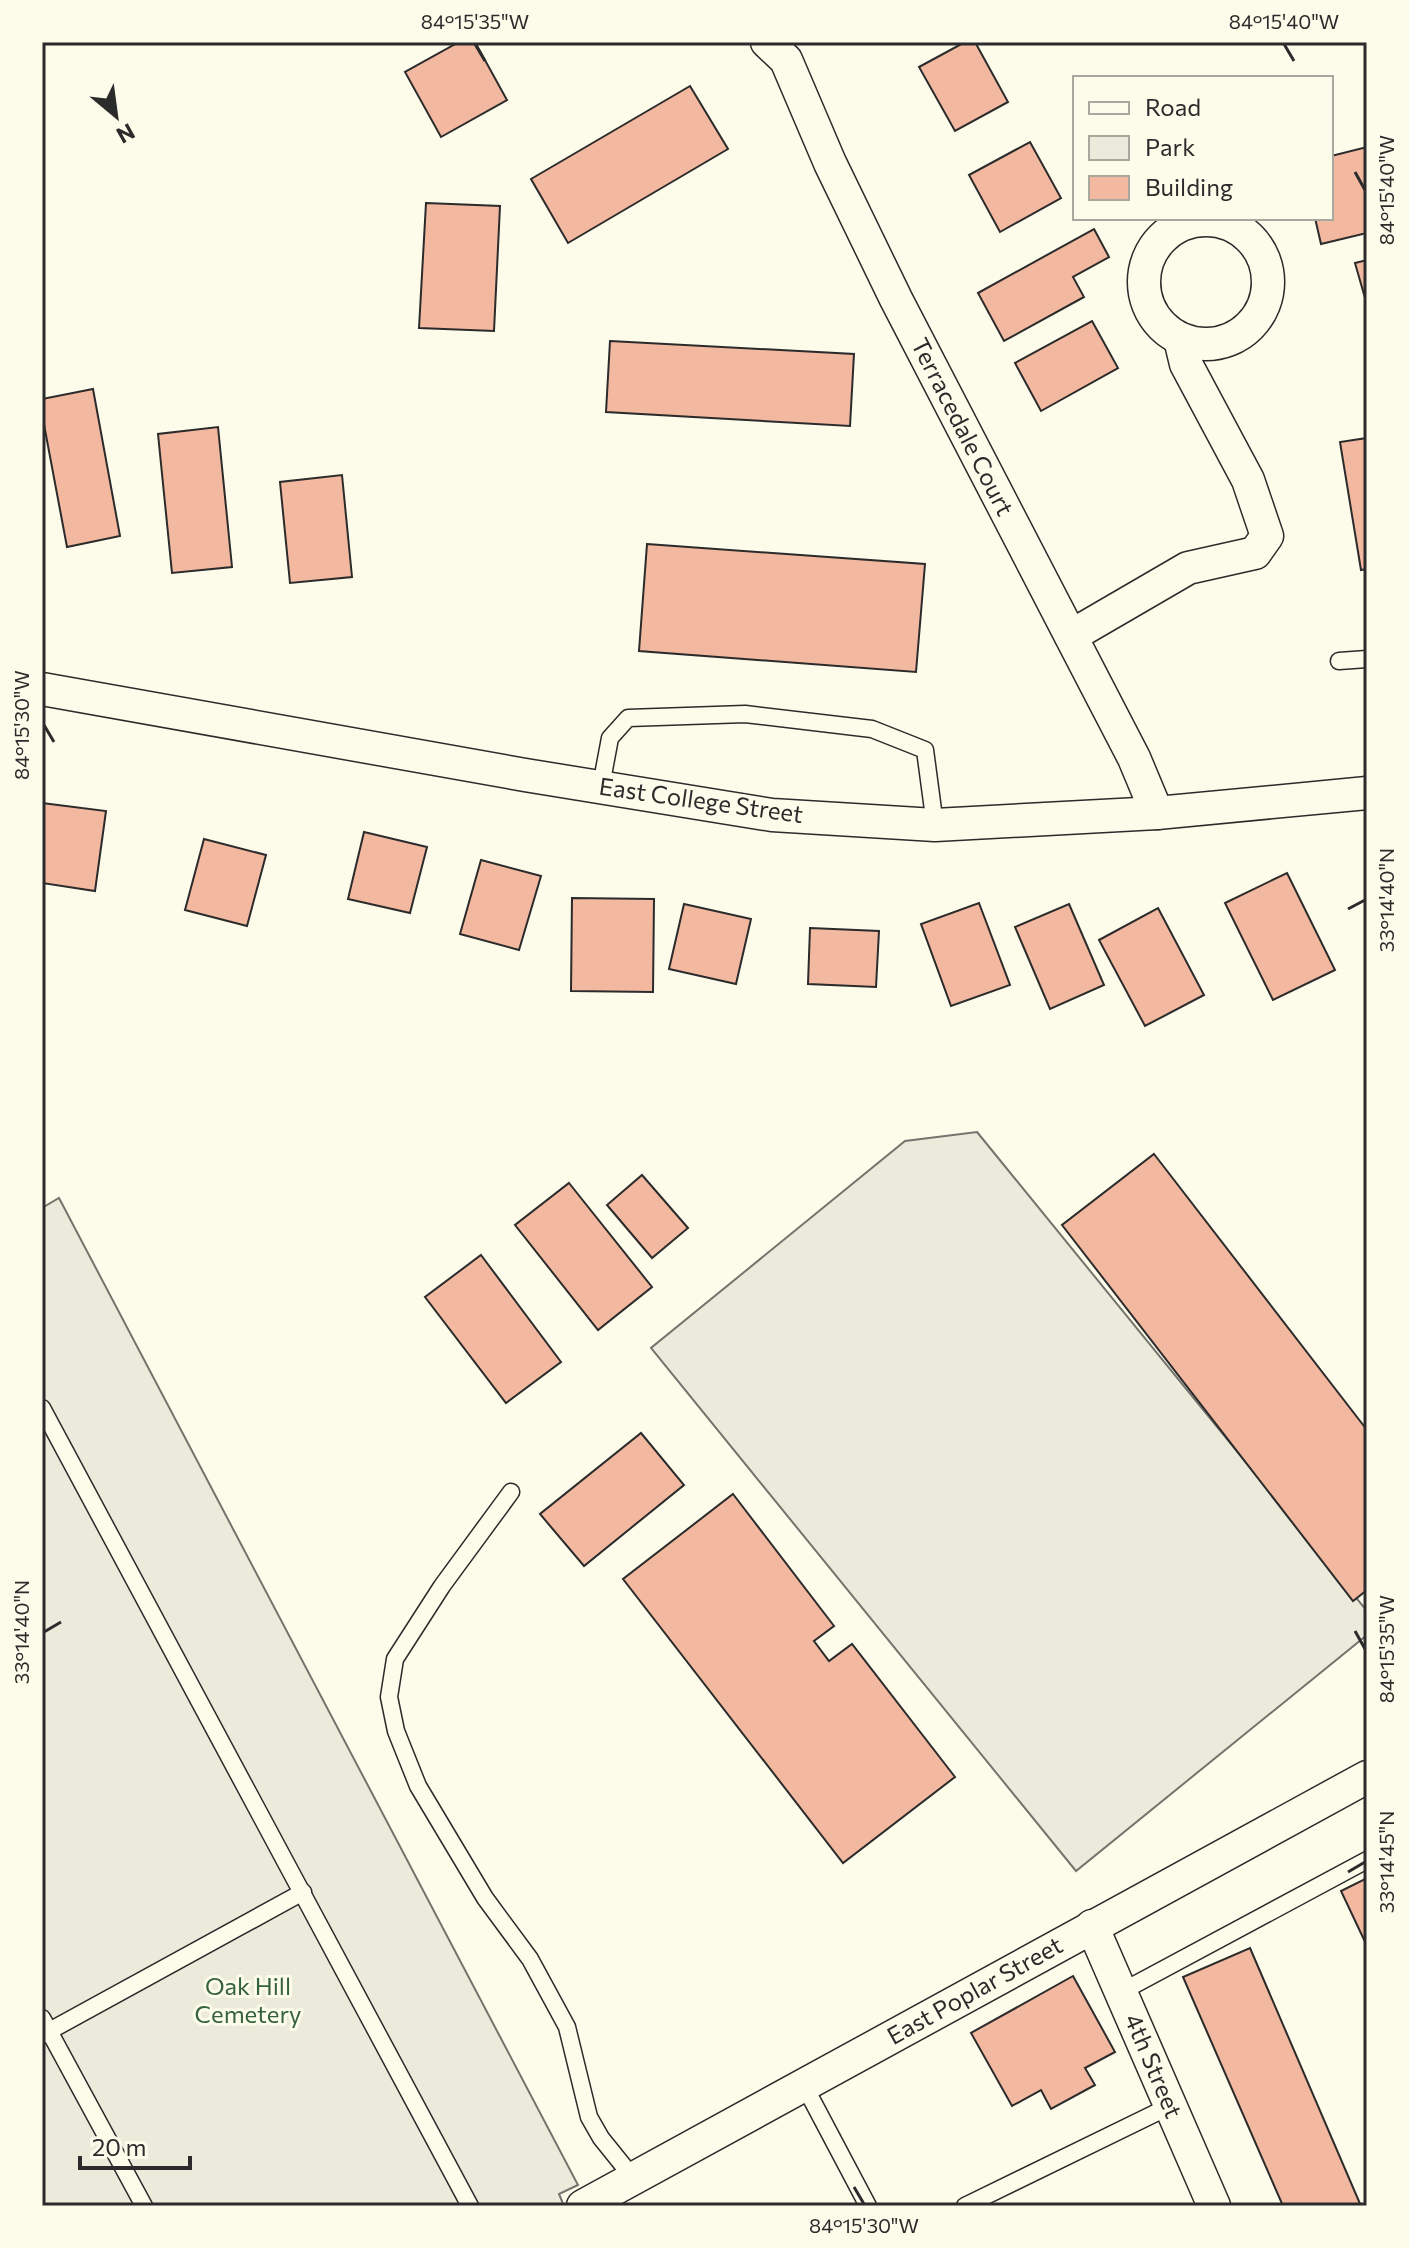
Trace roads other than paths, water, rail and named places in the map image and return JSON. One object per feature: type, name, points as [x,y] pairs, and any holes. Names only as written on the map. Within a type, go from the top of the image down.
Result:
[{"type":"street","name":"Terracedale Court","points":[[780,48],[830,163],[896,299],[1134,758],[1157,813]]},
{"type":"street","points":[[1071,636],[1188,568],[1255,553],[1267,536],[1248,480],[1186,364],[1180,339]]},
{"type":"street","name":"East College Street","points":[[42,689],[449,762],[772,815],[935,825],[1157,813],[1367,793]]},
{"type":"street","name":"East Poplar Street","points":[[583,2206],[1367,1777]]},
{"type":"street","name":"4th Street","points":[[1092,1926],[1214,2206]]},
{"type":"lane","points":[[1339,661],[1367,659]]},
{"type":"lane","points":[[601,786],[610,738],[628,718],[745,714],[841,725],[872,729],[925,750],[935,825]]},
{"type":"lane","points":[[42,1408],[470,2206]]},
{"type":"lane","points":[[511,1492],[442,1586],[395,1659],[389,1697],[396,1731],[418,1786],[485,1898],[530,1959],[567,2027],[589,2117],[601,2138],[634,2179]]},
{"type":"lane","points":[[1121,1992],[1367,1860]]},
{"type":"lane","points":[[144,2206],[44,2028],[303,1892]]},
{"type":"lane","points":[[804,2085],[868,2206]]},
{"type":"lane","points":[[965,2206],[1170,2106]]},
{"type":"park label","name":"Oak Hill Cemetery","points":[[248,2001]]}]
